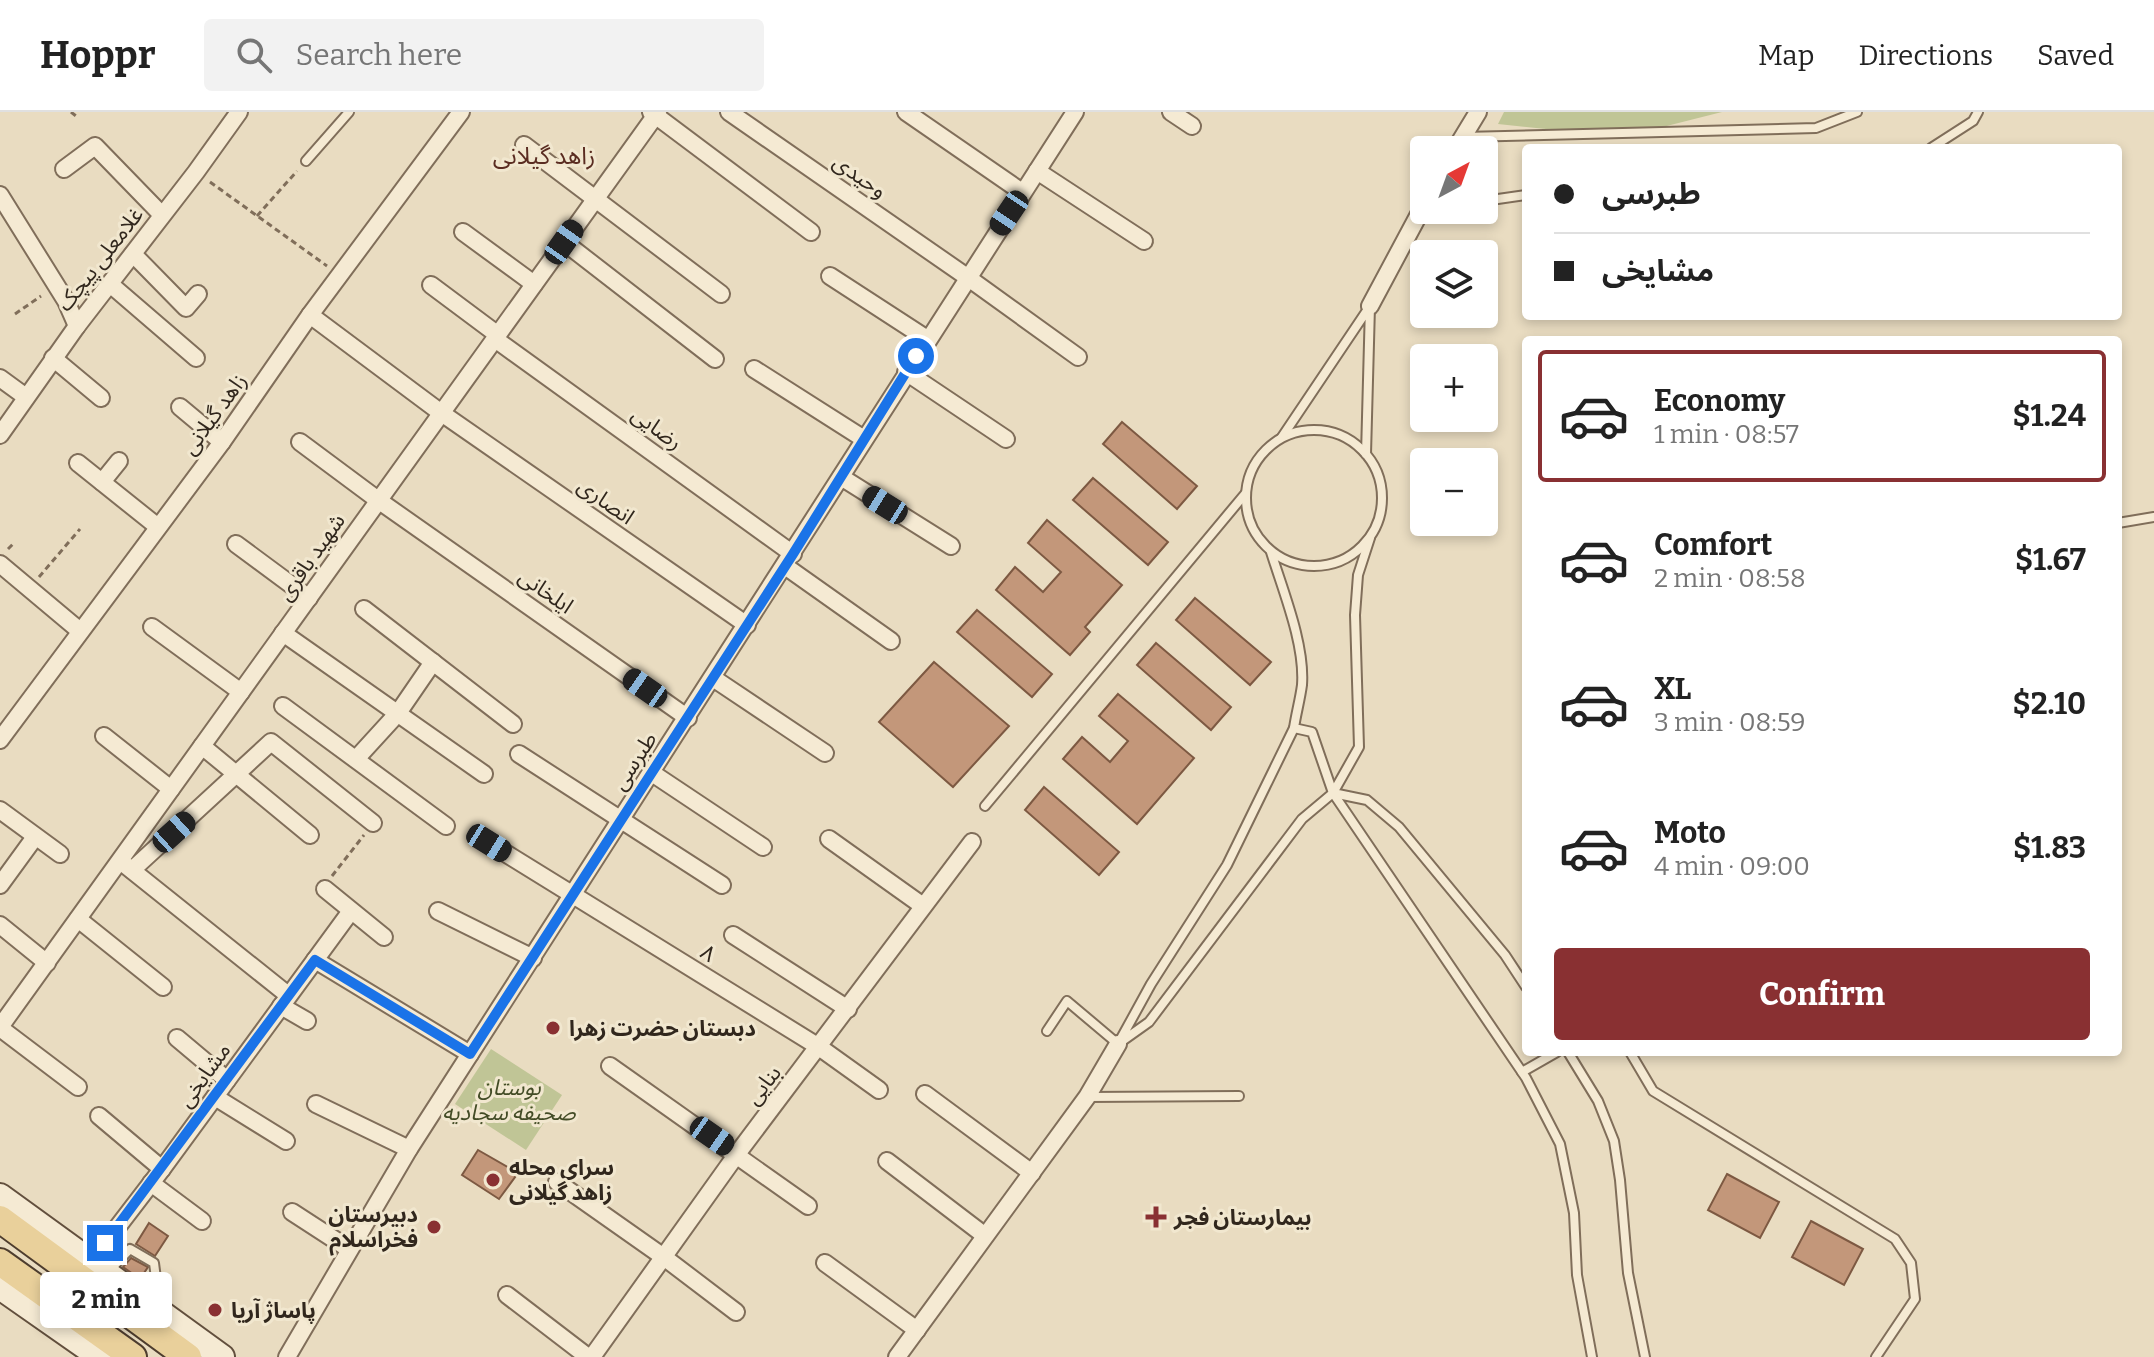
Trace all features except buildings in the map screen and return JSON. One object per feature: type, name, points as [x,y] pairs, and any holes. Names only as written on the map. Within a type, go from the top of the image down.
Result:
[{"type":"main road","points":[[0,1196],[98,1269],[188,1357]]},
{"type":"main road","points":[[0,1219],[145,1314],[222,1357]]},
{"type":"main road","points":[[0,1262],[133,1357]]},
{"type":"main road","points":[[0,1287],[100,1357]]},
{"type":"street","name":"زاهد گیلانی","points":[[0,740],[222,442],[310,315],[461,112]]},
{"type":"street","name":"وحیدی","points":[[729,112],[1078,357]]},
{"type":"street","points":[[906,112],[1022,192]]},
{"type":"street","points":[[1171,112],[1192,126]]},
{"type":"street","points":[[1464,136],[1478,112]]},
{"type":"street","points":[[655,113],[811,232]]},
{"type":"street","name":"شهید باقری","points":[[0,1027],[78,919],[126,865],[171,789],[655,113]]},
{"type":"street","name":"غلامعلی پیچک","points":[[0,435],[53,358],[196,172],[232,115]]},
{"type":"street","name":"طبرسی","points":[[287,1357],[409,1149],[1037,171],[1067,115]]},
{"type":"street","points":[[524,145],[721,294]]},
{"type":"street","points":[[64,169],[95,146],[162,215]]},
{"type":"street","points":[[1037,171],[1144,241]]},
{"type":"street","points":[[0,195],[66,301],[77,326]]},
{"type":"street","points":[[1370,306],[1416,224]]},
{"type":"street","points":[[463,232],[534,284]]},
{"type":"street","points":[[564,242],[715,359]]},
{"type":"street","points":[[133,254],[186,308],[198,294]]},
{"type":"street","points":[[830,276],[927,339]]},
{"type":"street","points":[[110,284],[196,358]]},
{"type":"street","name":"رضایی","points":[[431,285],[891,641]]},
{"type":"street","name":"انصاری","points":[[310,315],[440,412],[747,625]]},
{"type":"street","points":[[53,358],[101,398]]},
{"type":"street","points":[[754,369],[864,439]]},
{"type":"street","points":[[906,372],[1006,439]]},
{"type":"street","points":[[0,378],[26,397]]},
{"type":"street","points":[[180,407],[222,442]]},
{"type":"street","name":"ایلخانی","points":[[300,442],[688,718]]},
{"type":"street","points":[[102,482],[119,461]]},
{"type":"street","points":[[78,463],[158,527]]},
{"type":"street","points":[[841,477],[951,546]]},
{"type":"street","points":[[236,544],[309,598]]},
{"type":"street","points":[[0,564],[80,631]]},
{"type":"street","points":[[364,609],[513,724]]},
{"type":"street","points":[[152,627],[241,692]]},
{"type":"street","points":[[283,633],[484,774]]},
{"type":"street","points":[[356,759],[398,713],[433,662]]},
{"type":"street","points":[[713,678],[825,753]]},
{"type":"street","points":[[283,706],[446,826]]},
{"type":"street","points":[[0,709],[14,721]]},
{"type":"street","points":[[104,736],[171,789]]},
{"type":"street","points":[[307,1021],[126,865],[237,775],[271,742],[373,823]]},
{"type":"street","points":[[202,746],[310,835]]},
{"type":"street","points":[[519,754],[722,885]]},
{"type":"street","points":[[652,773],[763,847]]},
{"type":"street","points":[[0,810],[60,854]]},
{"type":"street","points":[[0,885],[35,837]]},
{"type":"street","points":[[829,839],[923,906]]},
{"type":"street","name":"بنایی","points":[[590,1357],[665,1258],[737,1154],[972,842]]},
{"type":"street","name":"۸","points":[[489,843],[819,1047],[879,1090]]},
{"type":"street","points":[[325,889],[384,937]]},
{"type":"street","name":"مشایخی","points":[[98,1269],[151,1183],[351,911]]},
{"type":"street","points":[[438,911],[533,958]]},
{"type":"street","points":[[78,919],[163,987]]},
{"type":"street","points":[[0,925],[47,963]]},
{"type":"street","points":[[733,935],[848,1009]]},
{"type":"street","points":[[315,960],[470,1054]]},
{"type":"street","points":[[0,1027],[78,1087]]},
{"type":"street","points":[[177,1038],[227,1080]]},
{"type":"street","points":[[897,1357],[1087,1097],[1118,1044]]},
{"type":"street","points":[[610,1066],[808,1206]]},
{"type":"street","points":[[925,1094],[1032,1173]]},
{"type":"street","points":[[215,1097],[286,1141]]},
{"type":"street","points":[[316,1104],[409,1149]]},
{"type":"street","points":[[99,1116],[162,1169]]},
{"type":"street","points":[[887,1161],[984,1235]]},
{"type":"street","points":[[557,1182],[736,1312]]},
{"type":"street","points":[[151,1183],[202,1221]]},
{"type":"street","points":[[292,1212],[349,1249]]},
{"type":"street","points":[[825,1263],[917,1330]]},
{"type":"street","points":[[507,1295],[590,1357]]},
{"type":"lane","points":[[306,161],[349,112]]},
{"type":"lane","points":[[1498,142],[1816,128],[1857,112]]},
{"type":"lane","points":[[1937,144],[1973,121],[1978,112]]},
{"type":"lane","points":[[1498,199],[1522,196]]},
{"type":"lane","points":[[1282,437],[1370,306]]},
{"type":"lane","points":[[1366,454],[1370,306]]},
{"type":"lane","points":[[1118,1044],[1149,1022],[1302,819],[1333,793],[1359,747],[1355,615],[1358,575],[1380,518],[1382,495],[1378,473],[1366,454],[1348,439],[1327,431],[1304,430],[1282,437],[1263,451],[1250,471],[1245,494],[1247,516],[1256,536],[1271,552],[1290,563],[1312,567],[1334,564],[1354,554],[1370,538]]},
{"type":"lane","points":[[985,806],[1245,494]]},
{"type":"lane","points":[[2122,522],[2154,517]]},
{"type":"lane","points":[[1118,1044],[1151,984],[1227,865],[1294,728],[1302,683],[1298,650],[1271,552]]},
{"type":"lane","points":[[1294,728],[1312,732],[1333,793],[1522,1072],[1560,1144],[1574,1213],[1577,1275],[1592,1357]]},
{"type":"lane","points":[[1333,793],[1367,800],[1399,827],[1505,955],[1522,981]]},
{"type":"lane","points":[[1047,1031],[1067,1001],[1118,1044]]},
{"type":"lane","points":[[1522,1072],[1550,1056]]},
{"type":"lane","points":[[1570,1056],[1598,1101],[1614,1141],[1628,1273],[1645,1357]]},
{"type":"lane","points":[[1632,1056],[1653,1091],[1895,1239],[1911,1263],[1915,1299],[1876,1357]]},
{"type":"lane","points":[[1087,1097],[1239,1096]]},
{"type":"lane","points":[[98,1269],[130,1249],[154,1263],[157,1286],[145,1314]]},
{"type":"path","points":[[71,112],[76,116]]},
{"type":"path","points":[[257,216],[306,161]]},
{"type":"path","points":[[196,172],[339,276]]},
{"type":"path","points":[[15,314],[56,286]]},
{"type":"path","points":[[29,589],[80,529]]},
{"type":"path","points":[[325,889],[373,823]]},
{"type":"green space","points":[[1504,112],[1722,112],[1623,137],[1498,124]]},
{"type":"green space","name":"بوستان صحیفه سجادیه","points":[[491,1049],[562,1095],[526,1150],[455,1104]]},
{"type":"place","name":"دبستان حضرت زهرا","points":[[553,1028]]},
{"type":"place","name":"سرای محله زاهد گیلانی","points":[[493,1180]]},
{"type":"place","name":"بیمارستان فجر","points":[[1156,1217]]},
{"type":"place","name":"دبیرستان فخراسلام","points":[[434,1227]]},
{"type":"place","name":"پاساژ آریا","points":[[215,1310]]},
{"type":"district","name":"زاهد گیلانی","points":[[544,156]]},
{"type":"route","points":[[105,1243],[315,960],[470,1054],[793,554],[916,356]]}]
